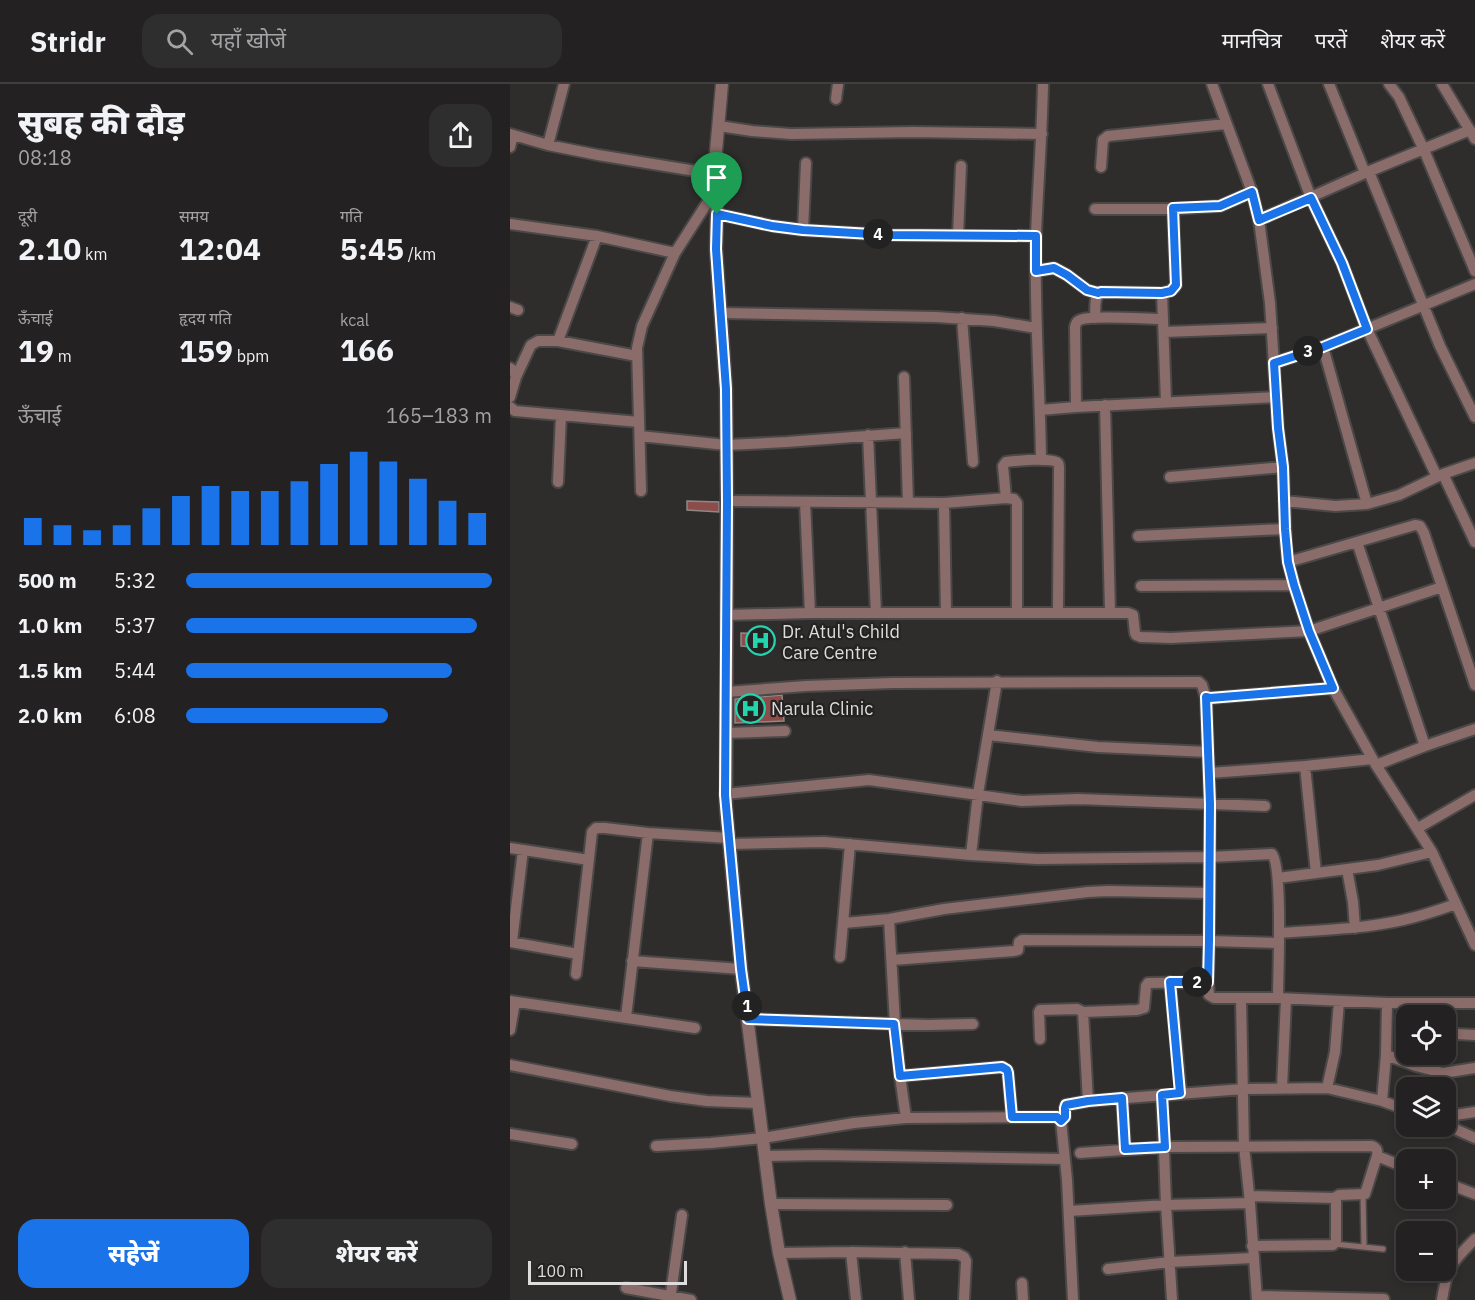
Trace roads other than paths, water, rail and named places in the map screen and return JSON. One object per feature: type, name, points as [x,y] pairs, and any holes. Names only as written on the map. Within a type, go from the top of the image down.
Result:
[{"type":"street","points":[[548,145],[564,84]]},
{"type":"street","points":[[722,84],[714,174],[717,214],[716,249],[726,389],[725,795],[741,969],[758,1104],[771,1204],[790,1300]]},
{"type":"street","points":[[836,99],[837,84]]},
{"type":"street","points":[[1041,460],[1036,328],[1036,236],[1043,84]]},
{"type":"street","points":[[1212,84],[1252,192],[1259,220],[1270,303],[1288,562],[1294,585],[1309,631],[1333,688],[1374,762],[1432,852],[1473,934],[1475,945]]},
{"type":"street","points":[[1268,84],[1311,198],[1342,263],[1367,329],[1475,542]]},
{"type":"street","points":[[1329,84],[1440,346],[1475,417]]},
{"type":"street","points":[[1389,84],[1399,97],[1424,150],[1475,271]]},
{"type":"street","points":[[1259,220],[1424,150],[1473,135],[1442,84]]},
{"type":"street","points":[[1101,167],[1103,140],[1108,136],[1226,124]]},
{"type":"street","points":[[719,126],[791,134],[914,132],[1042,134]]},
{"type":"street","points":[[510,147],[512,134],[548,145],[598,155],[714,174]]},
{"type":"street","points":[[803,230],[806,163]]},
{"type":"street","points":[[958,235],[961,166]]},
{"type":"street","points":[[641,491],[637,348],[642,326],[675,253],[716,189]]},
{"type":"street","points":[[1095,209],[1220,206],[1252,192]]},
{"type":"street","points":[[1036,271],[1054,268],[1087,290],[1098,293],[1171,291],[1176,285],[1173,208]]},
{"type":"street","points":[[717,214],[803,230],[889,235],[1036,236]]},
{"type":"street","points":[[510,224],[597,236],[675,253]]},
{"type":"street","points":[[558,341],[597,236]]},
{"type":"street","points":[[1274,363],[1323,347],[1475,284]]},
{"type":"street","points":[[1095,318],[1098,293]]},
{"type":"street","points":[[1162,293],[1166,402]]},
{"type":"street","points":[[720,313],[962,318],[1036,328]]},
{"type":"street","points":[[962,318],[973,462]]},
{"type":"street","points":[[1076,406],[1075,327],[1081,319],[1163,320]]},
{"type":"street","points":[[1164,332],[1272,328]]},
{"type":"street","points":[[510,397],[513,373],[529,349],[538,341],[558,341],[638,356]]},
{"type":"street","points":[[1323,347],[1367,504]]},
{"type":"street","points":[[904,376],[908,502]]},
{"type":"street","points":[[1040,410],[1076,406],[1276,397]]},
{"type":"street","points":[[1105,405],[1110,612]]},
{"type":"street","points":[[510,407],[515,411],[639,422]]},
{"type":"street","points":[[558,482],[561,415]]},
{"type":"street","points":[[640,436],[726,445],[906,433]]},
{"type":"street","points":[[868,435],[876,613]]},
{"type":"street","points":[[1006,498],[1004,463],[1041,460],[1056,461],[1059,465],[1058,613]]},
{"type":"street","points":[[1284,501],[1326,506],[1367,504],[1399,495],[1475,463]]},
{"type":"street","points":[[1170,477],[1283,467]]},
{"type":"street","points":[[727,501],[944,503],[1015,499],[1017,503],[1017,612]]},
{"type":"street","points":[[805,502],[810,613]]},
{"type":"street","points":[[944,503],[946,613]]},
{"type":"street","points":[[1288,562],[1414,525],[1420,526],[1424,532],[1475,685]]},
{"type":"street","points":[[1138,536],[1285,529]]},
{"type":"street","points":[[1357,542],[1425,746]]},
{"type":"street","points":[[1141,586],[1294,585]]},
{"type":"street","points":[[726,615],[1110,612],[1131,614],[1136,636],[1171,638],[1309,631],[1442,587]]},
{"type":"street","points":[[726,692],[841,684],[997,681],[1199,682],[1206,697],[1209,773],[1208,993],[1210,997],[1387,1003],[1475,1003]]},
{"type":"street","points":[[971,855],[978,794],[997,681]]},
{"type":"street","points":[[1206,697],[1333,688]]},
{"type":"street","points":[[1209,773],[1374,762],[1475,729]]},
{"type":"street","points":[[726,733],[785,731]]},
{"type":"street","points":[[988,735],[1098,747],[1208,752]]},
{"type":"street","points":[[1305,766],[1316,873]]},
{"type":"street","points":[[725,795],[869,780],[1022,801],[1078,799],[1266,806]]},
{"type":"street","points":[[1418,828],[1475,795]]},
{"type":"street","points":[[576,974],[592,832],[596,828],[730,841],[850,844],[1037,859],[1272,854],[1275,857],[1278,878],[1282,1088]]},
{"type":"street","points":[[626,1017],[648,833]]},
{"type":"street","points":[[840,957],[850,844]]},
{"type":"street","points":[[510,848],[589,860]]},
{"type":"street","points":[[523,850],[511,942],[578,954]]},
{"type":"street","points":[[1278,878],[1378,865],[1432,852]]},
{"type":"street","points":[[1347,869],[1355,928]]},
{"type":"street","points":[[844,923],[1088,892],[1209,893]]},
{"type":"street","points":[[892,960],[1014,951],[1018,950],[1019,942],[1022,940],[1209,941],[1279,938],[1401,920],[1456,904]]},
{"type":"street","points":[[889,919],[894,1024],[906,1118]]},
{"type":"street","points":[[632,961],[741,969]]},
{"type":"street","points":[[1170,982],[1180,1093]]},
{"type":"street","points":[[1040,1039],[1040,1010],[1077,1009],[1083,1012],[1142,1009],[1145,1007],[1147,983],[1208,982]]},
{"type":"street","points":[[1241,999],[1244,1146],[1257,1298],[1384,1299]]},
{"type":"street","points":[[1327,1088],[1335,1052],[1339,1001]]},
{"type":"street","points":[[510,1030],[512,1002],[695,1028]]},
{"type":"street","points":[[1382,1101],[1387,1003]]},
{"type":"street","points":[[1083,1012],[1088,1101]]},
{"type":"street","points":[[748,1019],[928,1025],[973,1024]]},
{"type":"street","points":[[1456,1034],[1475,1035]]},
{"type":"street","points":[[1386,1055],[1443,1073],[1475,1068]]},
{"type":"street","points":[[510,1065],[670,1096],[758,1104]]},
{"type":"street","points":[[900,1076],[1005,1068],[1008,1073],[1012,1117]]},
{"type":"street","points":[[1061,1121],[1065,1117],[1066,1105],[1088,1101],[1243,1089],[1327,1088],[1396,1106]]},
{"type":"street","points":[[1162,1095],[1172,1300]]},
{"type":"street","points":[[1122,1098],[1125,1149]]},
{"type":"street","points":[[1456,1115],[1475,1112]]},
{"type":"street","points":[[656,1146],[763,1138],[854,1123],[906,1118],[1057,1117],[1061,1121],[1065,1159],[1073,1300]]},
{"type":"street","points":[[1456,1129],[1475,1137]]},
{"type":"street","points":[[510,1134],[572,1144]]},
{"type":"street","points":[[1069,1211],[1249,1199],[1336,1198],[1339,1195],[1363,1195],[1367,1191],[1377,1150],[1372,1146],[1244,1146],[1165,1147],[1080,1153]]},
{"type":"street","points":[[765,1156],[1065,1159]]},
{"type":"street","points":[[1377,1156],[1396,1164]]},
{"type":"street","points":[[1456,1187],[1475,1194]]},
{"type":"street","points":[[1252,1246],[1333,1245],[1336,1241],[1336,1198]]},
{"type":"street","points":[[771,1204],[947,1205]]},
{"type":"street","points":[[671,1298],[682,1215]]},
{"type":"street","points":[[1442,1300],[1448,1272],[1455,1259],[1475,1239]]},
{"type":"street","points":[[851,1252],[856,1300]]},
{"type":"street","points":[[905,1252],[909,1300]]},
{"type":"street","points":[[779,1253],[958,1254],[966,1261],[964,1300]]},
{"type":"street","points":[[1108,1269],[1170,1262],[1253,1258]]},
{"type":"street","points":[[1022,1283],[1023,1300]]},
{"type":"street","points":[[626,1288],[691,1300]]},
{"type":"lane","points":[[1363,1195],[1364,1247]]},
{"type":"lane","points":[[1334,1244],[1383,1249]]},
{"type":"place","name":"Dr. Atul's Child Care Centre","points":[[761,641]]},
{"type":"place","name":"Narula Clinic","points":[[750,708]]}]
